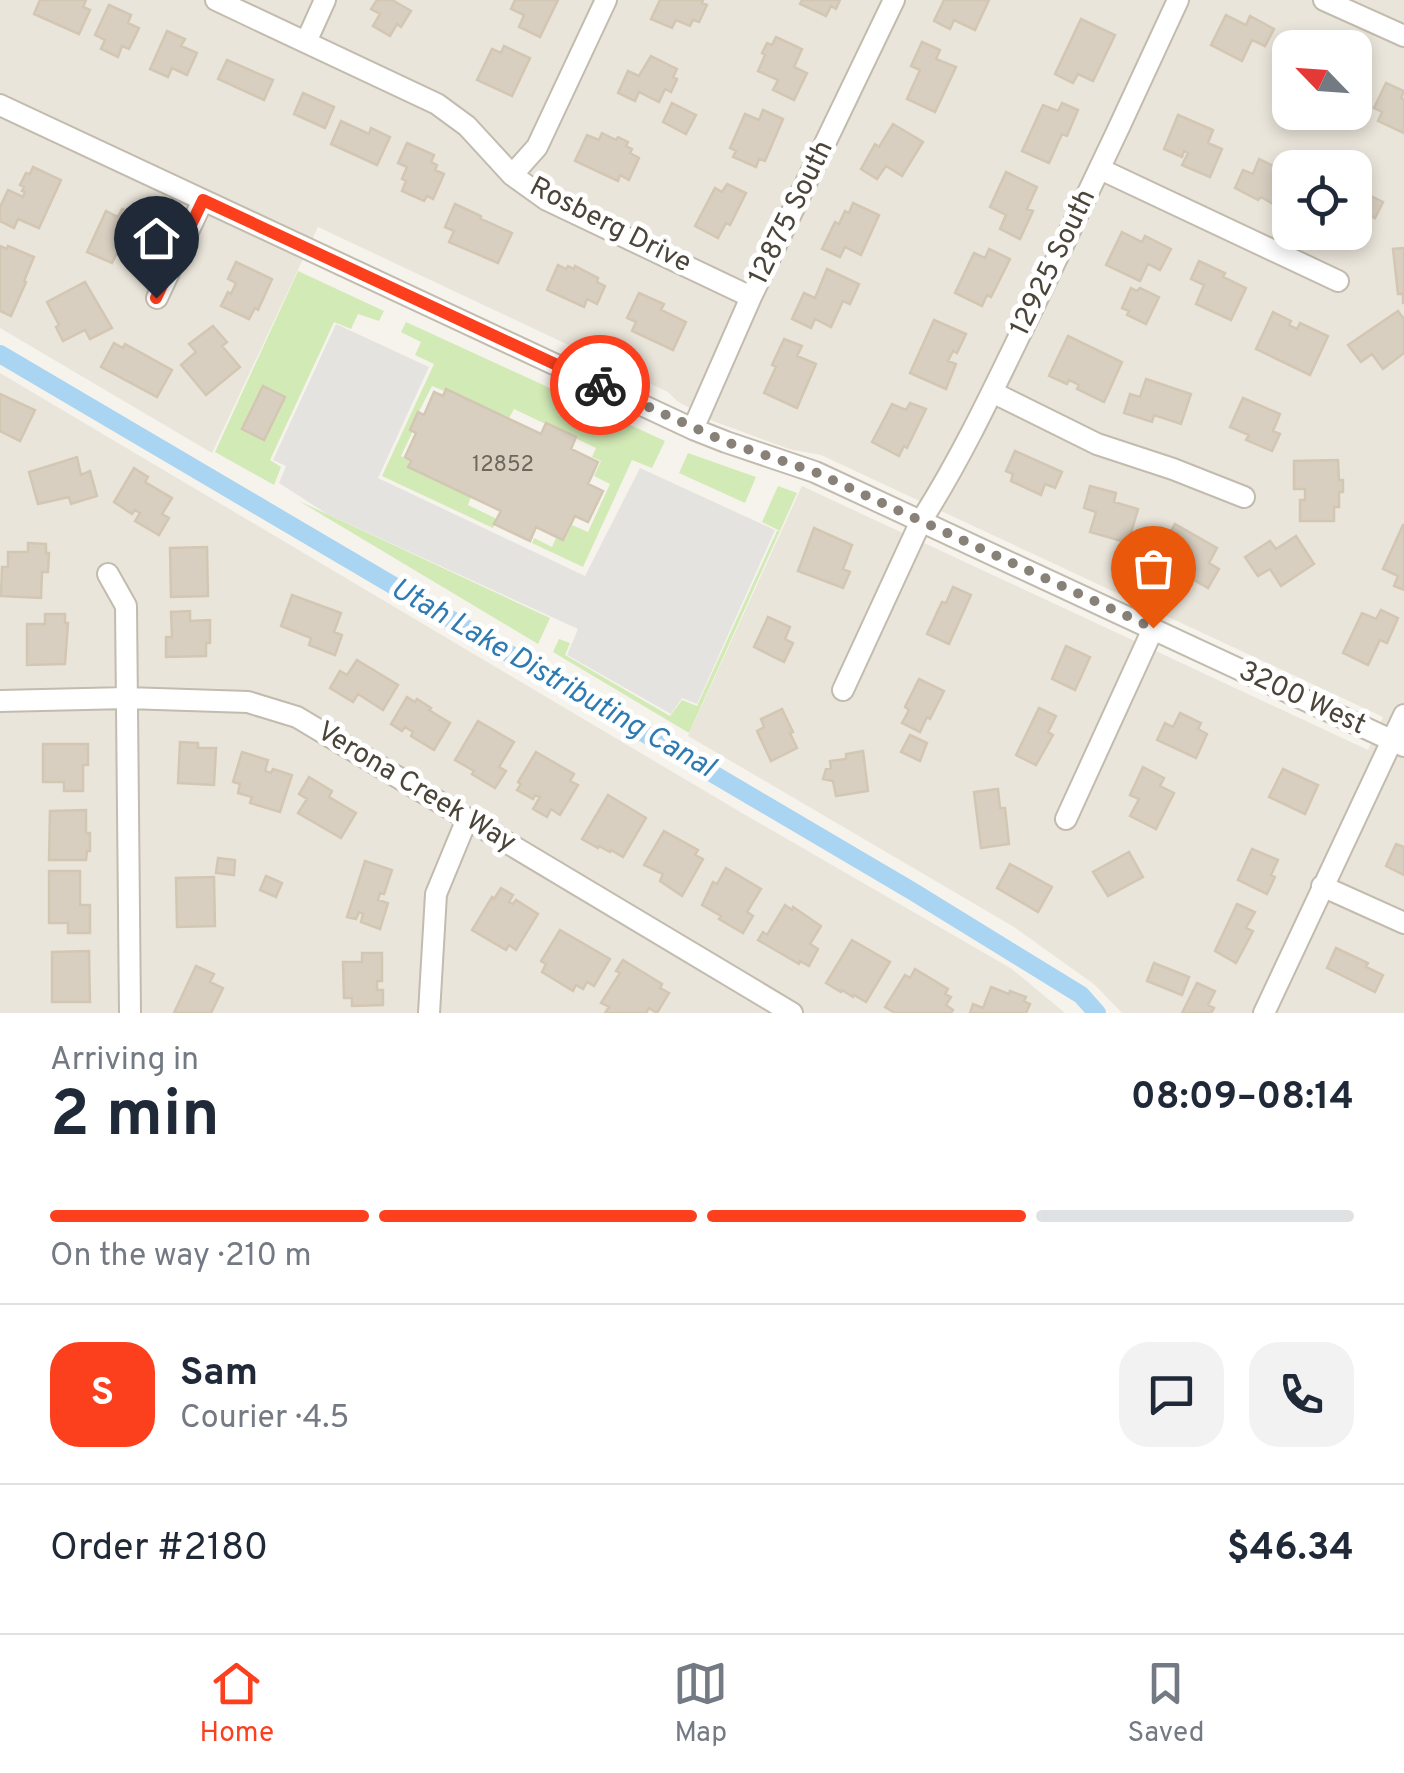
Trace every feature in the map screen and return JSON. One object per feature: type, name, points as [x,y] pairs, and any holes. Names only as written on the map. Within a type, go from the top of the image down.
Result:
[{"type":"street","name":"Rosberg Drive","points":[[216,0],[437,104],[468,126],[512,175],[546,200],[752,297]]},
{"type":"street","points":[[306,42],[325,0]]},
{"type":"street","points":[[512,175],[542,138],[606,0]]},
{"type":"street","name":"12875 South","points":[[693,428],[894,0]]},
{"type":"street","name":"12925 South","points":[[844,690],[921,521],[992,392],[1178,0]]},
{"type":"street","points":[[1324,0],[1404,36]]},
{"type":"street","name":"3200 West","points":[[0,106],[693,428],[815,472],[1398,743]]},
{"type":"street","points":[[1100,169],[1338,281]]},
{"type":"street","points":[[156,298],[203,200]]},
{"type":"street","points":[[992,392],[1097,444],[1173,468],[1244,497]]},
{"type":"street","points":[[108,574],[126,606],[130,1013]]},
{"type":"street","points":[[1066,818],[1153,628]]},
{"type":"street","name":"Verona Creek Way","points":[[0,701],[128,698],[248,702],[297,717],[789,1012]]},
{"type":"street","points":[[1264,1013],[1322,886],[1398,743],[1404,715]]},
{"type":"street","points":[[429,1013],[436,894],[467,819]]},
{"type":"street","points":[[1322,886],[1404,923]]},
{"type":"shaded area","points":[[0,0],[1404,0],[1404,1013],[1122,1013],[1095,985],[1014,927],[688,736],[802,486],[1368,750],[1383,717],[821,455],[789,449],[713,421],[668,392],[318,227],[212,453],[0,328]]},
{"type":"shaded area","points":[[336,324],[429,367],[378,478],[585,576],[640,468],[775,530],[697,704],[682,698],[671,714],[567,655],[578,629],[327,514],[279,483],[286,466],[273,460]]},
{"type":"shaded area","points":[[0,373],[1012,969],[1065,1013],[0,1013]]},
{"type":"green space","points":[[298,271],[384,311],[379,321],[358,314],[351,329],[334,322],[270,460],[281,467],[274,485],[215,452]]},
{"type":"green space","points":[[406,322],[665,441],[652,468],[632,460],[583,567],[532,543],[534,538],[552,547],[556,538],[564,541],[572,525],[588,532],[610,484],[594,476],[601,461],[592,457],[596,448],[514,409],[509,418],[446,388],[444,391],[432,386],[401,456],[409,461],[407,467],[471,497],[468,505],[497,519],[493,528],[382,476],[434,364],[415,355],[421,342],[401,332]]},
{"type":"green space","points":[[688,453],[756,477],[745,503],[679,473]]},
{"type":"green space","points":[[778,486],[797,493],[780,531],[762,522]]},
{"type":"green space","points":[[299,501],[550,618],[538,644]]},
{"type":"green space","points":[[780,531],[689,733],[553,652],[559,639],[570,643],[565,655],[670,716],[682,700],[697,706]]},
{"type":"building","points":[[40,0],[86,0],[83,7],[90,10],[79,34],[34,14]]},
{"type":"building","points":[[377,0],[392,0],[411,11],[390,36],[373,26],[380,14],[371,9]]},
{"type":"building","points":[[515,0],[558,0],[540,37],[519,27],[524,15],[511,9]]},
{"type":"building","points":[[660,0],[703,0],[707,5],[699,22],[693,20],[690,26],[676,20],[672,28],[651,19]]},
{"type":"building","points":[[802,0],[840,0],[826,16],[800,4]]},
{"type":"building","points":[[944,0],[989,0],[975,30],[954,20],[950,29],[934,21]]},
{"type":"building","points":[[109,5],[131,15],[128,23],[139,28],[129,49],[122,46],[118,57],[101,49],[105,40],[95,35]]},
{"type":"building","points":[[1226,15],[1246,25],[1250,16],[1274,29],[1265,46],[1252,40],[1242,61],[1211,45]]},
{"type":"building","points":[[1081,19],[1115,35],[1093,81],[1078,74],[1073,83],[1055,74]]},
{"type":"building","points":[[167,31],[185,39],[181,46],[197,53],[187,75],[172,68],[168,77],[150,69]]},
{"type":"building","points":[[776,37],[802,49],[794,67],[807,73],[794,100],[773,90],[778,80],[758,71],[767,43],[772,45]]},
{"type":"building","points":[[922,42],[940,50],[936,59],[956,67],[935,112],[907,99],[920,70],[911,66]]},
{"type":"building","points":[[504,46],[530,58],[512,96],[477,80],[492,49],[501,53]]},
{"type":"building","points":[[651,56],[677,69],[671,92],[665,89],[659,102],[639,92],[635,101],[618,93],[628,71],[639,76]]},
{"type":"building","points":[[227,60],[273,80],[264,100],[218,79]]},
{"type":"building","points":[[1386,83],[1404,91],[1404,133],[1378,121],[1382,112],[1374,108]]},
{"type":"building","points":[[303,93],[334,107],[325,128],[294,114]]},
{"type":"building","points":[[672,103],[696,115],[686,134],[663,122]]},
{"type":"building","points":[[1062,103],[1078,110],[1049,163],[1022,151],[1043,105],[1058,111]]},
{"type":"building","points":[[763,110],[783,119],[765,161],[759,159],[756,167],[733,157],[736,151],[730,148],[745,114],[759,120]]},
{"type":"building","points":[[1178,115],[1213,130],[1208,143],[1222,149],[1210,177],[1182,165],[1188,153],[1184,151],[1182,157],[1164,149]]},
{"type":"building","points":[[341,121],[369,134],[371,128],[390,137],[377,165],[331,144]]},
{"type":"building","points":[[893,124],[923,142],[902,176],[886,166],[877,179],[861,169],[875,144],[879,147]]},
{"type":"building","points":[[602,133],[628,142],[630,153],[639,158],[629,180],[620,175],[618,181],[575,161],[587,135],[599,140]]},
{"type":"building","points":[[407,143],[434,155],[431,162],[437,165],[435,170],[444,174],[433,199],[427,196],[424,201],[402,191],[407,167],[398,163]]},
{"type":"building","points":[[1259,159],[1272,165],[1272,203],[1235,188],[1243,170],[1253,174]]},
{"type":"building","points":[[33,167],[61,180],[39,228],[18,219],[14,228],[0,221],[0,207],[8,190],[23,197],[24,187],[20,185]]},
{"type":"building","points":[[1006,172],[1037,187],[1027,209],[1033,211],[1020,239],[1000,229],[1006,215],[990,207]]},
{"type":"building","points":[[727,184],[746,193],[730,225],[726,223],[718,238],[695,226],[715,188],[722,192]]},
{"type":"building","points":[[1372,196],[1383,202],[1375,218],[1372,217]]},
{"type":"building","points":[[853,203],[879,215],[861,255],[845,247],[840,257],[822,249],[835,222],[839,224]]},
{"type":"building","points":[[455,204],[512,233],[498,263],[449,242],[454,231],[445,227]]},
{"type":"building","points":[[122,209],[141,217],[130,241],[124,238],[112,263],[87,252],[106,211],[118,217]]},
{"type":"building","points":[[1122,232],[1142,242],[1145,236],[1171,249],[1160,270],[1148,264],[1140,281],[1106,265]]},
{"type":"building","points":[[0,246],[34,257],[11,316],[0,311]]},
{"type":"building","points":[[1404,248],[1403,303],[1403,294],[1398,294],[1393,249]]},
{"type":"building","points":[[989,249],[1010,259],[991,297],[987,295],[982,306],[955,293],[974,253],[985,258]]},
{"type":"building","points":[[1199,261],[1246,288],[1231,320],[1196,304],[1204,285],[1191,279]]},
{"type":"building","points":[[236,262],[272,279],[258,310],[255,308],[249,319],[221,306],[236,283],[228,279]]},
{"type":"building","points":[[558,265],[566,269],[575,266],[598,278],[597,282],[605,286],[597,304],[587,299],[584,307],[547,290]]},
{"type":"building","points":[[827,269],[859,284],[850,304],[843,301],[831,327],[815,319],[811,328],[792,319],[804,293],[815,298]]},
{"type":"building","points":[[85,282],[112,328],[90,339],[85,330],[63,341],[47,302]]},
{"type":"building","points":[[1131,288],[1159,297],[1146,324],[1127,315],[1129,311],[1122,308]]},
{"type":"building","points":[[639,293],[664,304],[661,310],[686,322],[673,350],[632,331],[636,322],[627,318]]},
{"type":"building","points":[[1398,311],[1404,319],[1404,353],[1383,369],[1372,354],[1361,362],[1348,345]]},
{"type":"building","points":[[1273,312],[1291,321],[1289,325],[1297,329],[1300,323],[1328,336],[1310,375],[1256,349]]},
{"type":"building","points":[[934,320],[966,334],[957,353],[953,351],[948,361],[956,364],[946,389],[910,373]]},
{"type":"building","points":[[213,326],[227,342],[222,346],[240,367],[206,395],[181,365],[196,352],[189,344]]},
{"type":"building","points":[[1068,336],[1122,362],[1104,402],[1077,389],[1079,385],[1069,380],[1067,384],[1049,376]]},
{"type":"building","points":[[784,339],[802,346],[797,356],[816,364],[797,408],[764,393]]},
{"type":"building","points":[[114,343],[123,348],[125,344],[172,370],[157,397],[101,367]]},
{"type":"building","points":[[1146,379],[1191,394],[1181,424],[1154,415],[1152,422],[1124,413],[1130,394],[1140,397]]},
{"type":"building","points":[[263,386],[285,397],[264,440],[242,429]]},
{"type":"building","points":[[446,389],[541,434],[546,423],[576,437],[571,449],[598,462],[588,484],[603,491],[588,522],[575,516],[563,540],[536,527],[530,541],[494,524],[501,511],[408,467],[411,461],[405,457],[416,433],[410,430],[418,412],[424,415],[434,392],[443,396]]},
{"type":"building","points":[[0,394],[35,410],[20,441],[0,431]]},
{"type":"building","points":[[1243,398],[1280,414],[1273,431],[1280,434],[1272,451],[1246,440],[1249,435],[1230,427]]},
{"type":"building","points":[[910,403],[926,409],[907,448],[904,446],[899,456],[872,442],[892,404],[906,410]]},
{"type":"building","points":[[1015,451],[1062,472],[1055,488],[1045,484],[1041,495],[1011,481],[1013,474],[1006,471]]},
{"type":"building","points":[[77,457],[81,475],[90,471],[97,496],[71,504],[69,497],[38,504],[29,472]]},
{"type":"building","points":[[1338,460],[1343,492],[1339,492],[1339,507],[1334,507],[1334,521],[1300,521],[1300,500],[1305,500],[1305,489],[1294,489],[1294,461]]},
{"type":"building","points":[[134,468],[148,477],[145,482],[172,498],[162,514],[169,518],[159,535],[135,521],[140,513],[135,510],[132,514],[114,502]]},
{"type":"building","points":[[1090,486],[1116,493],[1114,502],[1138,509],[1128,543],[1090,532],[1096,512],[1084,508]]},
{"type":"building","points":[[1175,524],[1217,548],[1209,563],[1219,569],[1208,588],[1156,558]]},
{"type":"building","points":[[1403,525],[1404,590],[1394,586],[1398,576],[1383,569]]},
{"type":"building","points":[[814,528],[852,545],[843,569],[850,572],[843,588],[798,571]]},
{"type":"building","points":[[1296,536],[1314,564],[1281,586],[1270,569],[1258,576],[1245,557],[1270,541],[1276,549]]},
{"type":"building","points":[[28,543],[46,544],[49,553],[48,572],[42,572],[41,598],[1,596],[2,567],[8,567],[8,552],[28,552]]},
{"type":"building","points":[[207,547],[208,596],[171,597],[170,548]]},
{"type":"building","points":[[953,587],[971,595],[949,644],[927,634]]},
{"type":"building","points":[[292,595],[341,613],[334,632],[342,635],[335,655],[309,645],[311,638],[281,626]]},
{"type":"building","points":[[1381,610],[1398,618],[1387,643],[1380,640],[1368,665],[1343,653],[1362,613],[1376,619]]},
{"type":"building","points":[[190,611],[190,621],[210,620],[206,656],[166,657],[166,637],[172,637],[171,612]]},
{"type":"building","points":[[45,614],[65,614],[65,664],[27,665],[27,624],[45,624]]},
{"type":"building","points":[[768,617],[790,627],[785,639],[793,643],[784,662],[754,647]]},
{"type":"building","points":[[1066,646],[1090,657],[1075,690],[1052,679]]},
{"type":"building","points":[[357,660],[398,685],[383,710],[358,694],[353,702],[330,688],[340,671],[347,675]]},
{"type":"building","points":[[919,679],[944,691],[920,732],[902,723]]},
{"type":"building","points":[[407,697],[415,702],[417,699],[450,723],[434,750],[411,736],[413,732],[405,727],[402,731],[391,724]]},
{"type":"building","points":[[1039,708],[1056,716],[1048,732],[1053,735],[1036,765],[1016,755]]},
{"type":"building","points":[[782,709],[797,748],[771,761],[757,731],[764,727],[761,719]]},
{"type":"building","points":[[1180,713],[1201,723],[1198,729],[1207,734],[1196,758],[1157,740],[1165,723],[1173,727]]},
{"type":"building","points":[[478,721],[514,742],[499,767],[506,771],[495,788],[455,760]]},
{"type":"building","points":[[910,735],[927,743],[920,761],[901,752]]},
{"type":"building","points":[[180,742],[216,748],[214,785],[178,783]]},
{"type":"building","points":[[43,744],[88,744],[83,791],[64,791],[64,782],[43,782]]},
{"type":"building","points":[[863,751],[868,791],[836,796],[833,781],[823,779],[826,769],[831,768],[830,761]]},
{"type":"building","points":[[242,752],[268,760],[265,771],[271,773],[273,769],[292,775],[280,812],[250,803],[252,797],[238,793],[240,784],[233,782]]},
{"type":"building","points":[[536,752],[574,774],[570,781],[578,785],[560,815],[551,809],[547,817],[533,809],[540,797],[535,795],[533,799],[517,790]]},
{"type":"building","points":[[1143,767],[1164,778],[1160,786],[1174,793],[1156,829],[1130,816],[1139,799],[1130,795]]},
{"type":"building","points":[[1283,769],[1318,785],[1305,814],[1269,797]]},
{"type":"building","points":[[309,777],[332,791],[329,797],[356,813],[341,838],[298,813],[307,799],[299,794]]},
{"type":"building","points":[[998,789],[1000,808],[1005,808],[1009,844],[981,848],[974,792]]},
{"type":"building","points":[[608,795],[646,818],[623,857],[582,839]]},
{"type":"building","points":[[86,810],[90,851],[86,860],[49,860],[50,811]]},
{"type":"building","points":[[664,831],[698,850],[695,855],[703,859],[682,896],[660,881],[663,874],[644,865]]},
{"type":"building","points":[[1396,844],[1404,847],[1404,875],[1386,866]]},
{"type":"building","points":[[1252,849],[1278,860],[1267,894],[1238,880]]},
{"type":"building","points":[[1129,852],[1143,877],[1108,896],[1093,872]]},
{"type":"building","points":[[218,858],[235,860],[234,875],[216,873]]},
{"type":"building","points":[[365,861],[392,870],[378,900],[388,903],[380,929],[361,922],[363,914],[359,912],[356,919],[347,917]]},
{"type":"building","points":[[1010,864],[1052,887],[1038,912],[997,888]]},
{"type":"building","points":[[726,868],[761,889],[747,912],[753,916],[743,933],[702,905],[713,882],[717,884]]},
{"type":"building","points":[[49,871],[80,871],[80,905],[90,905],[90,933],[68,933],[68,923],[49,923]]},
{"type":"building","points":[[266,876],[282,883],[276,897],[260,890]]},
{"type":"building","points":[[214,877],[215,926],[177,927],[176,878]]},
{"type":"building","points":[[501,888],[513,895],[509,902],[513,904],[516,900],[538,914],[516,950],[509,945],[506,950],[472,930]]},
{"type":"building","points":[[1237,904],[1255,912],[1246,928],[1253,931],[1236,963],[1215,951]]},
{"type":"building","points":[[785,905],[821,926],[810,944],[818,949],[809,966],[758,940],[763,932],[767,935]]},
{"type":"building","points":[[560,930],[610,959],[594,986],[587,982],[583,989],[576,985],[573,991],[542,972],[546,964],[541,961]]},
{"type":"building","points":[[852,940],[890,962],[866,1002],[826,983]]},
{"type":"building","points":[[1336,948],[1383,975],[1375,992],[1327,968]]},
{"type":"building","points":[[89,951],[90,1002],[52,1002],[52,952]]},
{"type":"building","points":[[362,953],[382,953],[382,981],[377,981],[377,990],[383,990],[383,1005],[352,1006],[352,998],[344,998],[343,962],[362,962]]},
{"type":"building","points":[[623,960],[662,984],[660,988],[669,993],[657,1013],[649,1008],[646,1013],[605,1013],[609,1007],[601,1003],[620,973],[616,971]]},
{"type":"building","points":[[1154,963],[1189,977],[1182,995],[1147,981]]},
{"type":"building","points":[[196,966],[214,974],[210,982],[223,988],[211,1013],[174,1013]]},
{"type":"building","points":[[915,969],[948,989],[945,994],[951,997],[946,1005],[953,1010],[951,1013],[895,1013],[885,1007],[905,975],[910,978]]},
{"type":"building","points":[[1197,983],[1215,991],[1208,1005],[1214,1008],[1211,1013],[1182,1013]]},
{"type":"building","points":[[991,987],[1026,997],[1024,1001],[1030,1004],[1026,1013],[970,1013],[973,1004],[983,1008]]},
{"type":"waterway","name":"Utah Lake Distributing Canal","points":[[0,354],[912,891],[1081,995],[1097,1013]]},
{"type":"way so far","points":[[600,385],[726,442],[815,472],[1153,628]]},
{"type":"route","points":[[156,298],[203,200],[600,385]]}]
